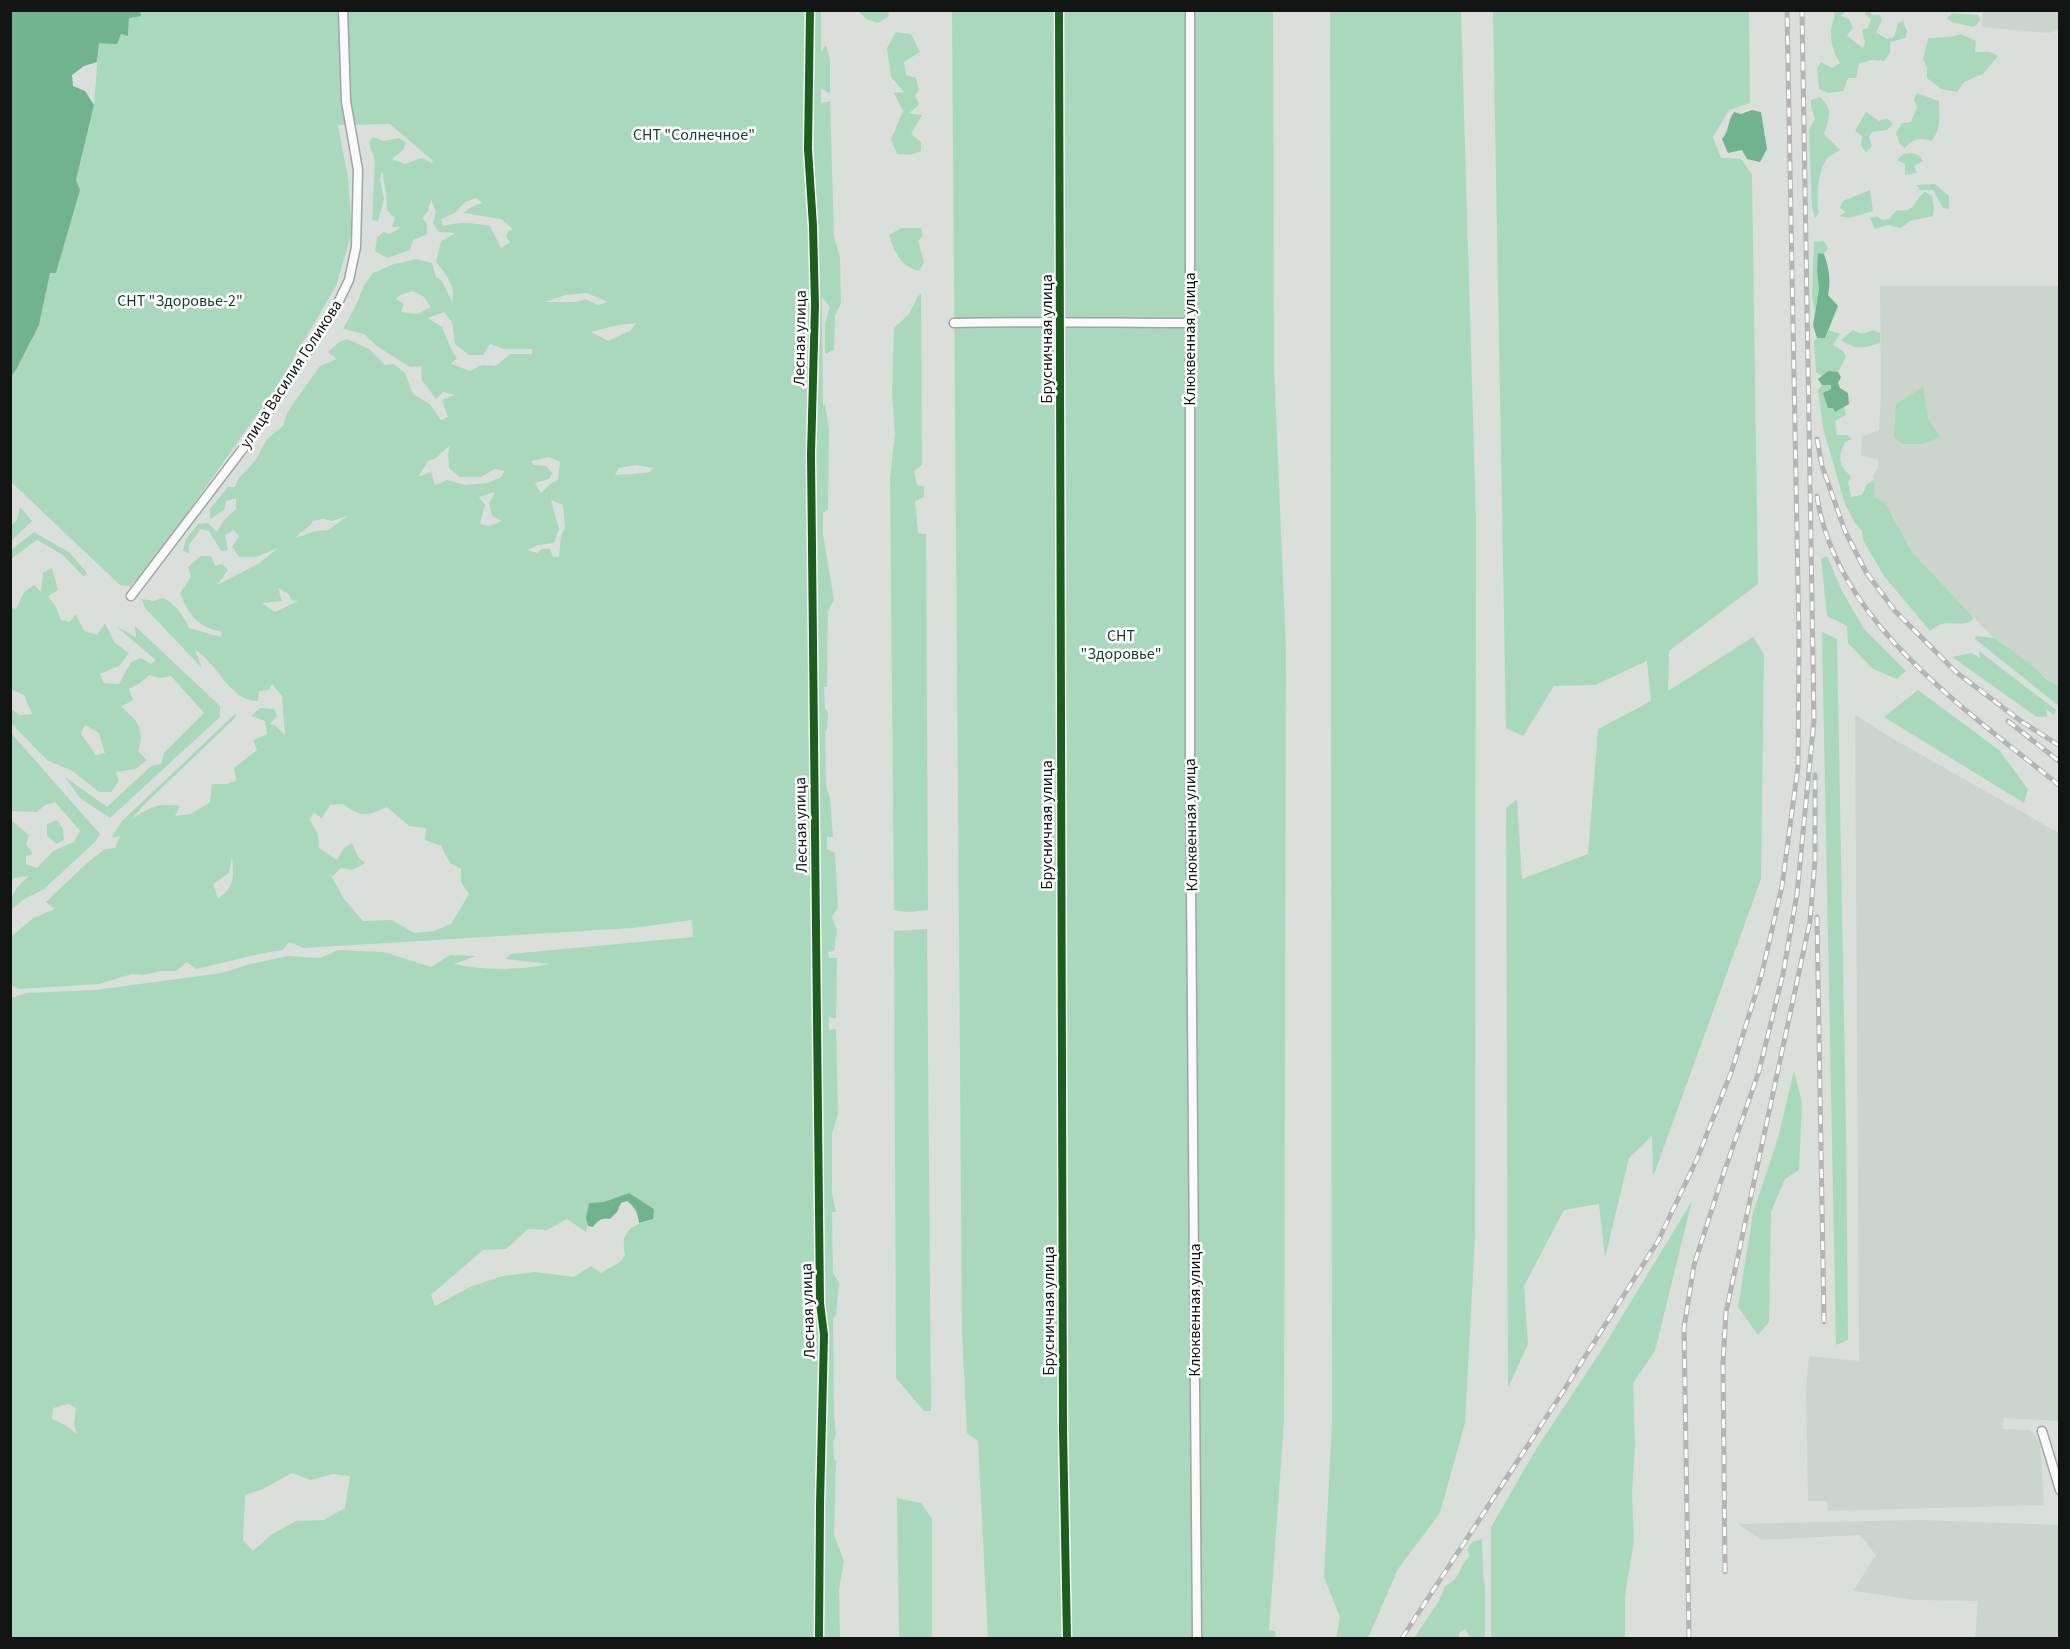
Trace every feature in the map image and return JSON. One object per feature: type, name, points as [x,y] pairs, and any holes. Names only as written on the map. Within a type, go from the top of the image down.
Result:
[{"type":"street","name":"улица Василия Голикова","points":[[131,596],[235,461],[337,304],[349,280],[356,247],[358,170],[346,101],[343,10]]},
{"type":"street","name":"Лесная улица","points":[[810,10],[808,149],[815,305],[811,454],[820,1303],[824,1335],[819,1638]]},
{"type":"street","name":"Брусничная улица","points":[[1059,10],[1060,839],[1063,1430],[1067,1638]]},
{"type":"street","name":"Клюквенная улица","points":[[1190,10],[1190,759],[1197,1638]]},
{"type":"street","points":[[954,324],[1026,321],[1190,323]]},
{"type":"street","points":[[2042,1431],[2060,1490]]},
{"type":"shaded area","points":[[11,10],[140,10],[141,16],[129,18],[128,36],[121,34],[117,44],[99,43],[97,62],[84,66],[72,75],[73,86],[85,91],[94,105],[76,180],[80,190],[56,273],[50,273],[39,325],[11,376]]},
{"type":"shaded area","points":[[1983,11],[2059,11],[2059,30],[2048,33],[1982,27]]},
{"type":"shaded area","points":[[1752,110],[1761,112],[1767,149],[1760,162],[1747,159],[1742,150],[1728,153],[1722,139],[1734,112],[1741,114]]},
{"type":"shaded area","points":[[1818,253],[1824,254],[1827,264],[1828,295],[1838,306],[1825,338],[1817,338],[1813,325],[1819,289]]},
{"type":"shaded area","points":[[1880,286],[2059,286],[2059,686],[2012,657],[1911,552],[1892,514],[1876,503],[1873,475],[1878,469],[1878,460],[1861,455],[1862,437],[1879,430]]},
{"type":"shaded area","points":[[1828,371],[1838,372],[1841,377],[1838,383],[1840,388],[1848,393],[1849,404],[1835,412],[1833,408],[1828,408],[1823,393],[1831,389],[1831,385],[1822,385],[1818,379]]},
{"type":"shaded area","points":[[1855,715],[2059,833],[2059,1421],[2004,1418],[2003,1429],[2030,1430],[2040,1443],[2044,1505],[1828,1511],[1827,1501],[1808,1501],[1806,1390],[1809,1356],[1859,1361]]},
{"type":"shaded area","points":[[629,1193],[654,1209],[653,1219],[639,1223],[636,1211],[627,1201],[621,1203],[617,1212],[610,1219],[600,1220],[593,1227],[588,1226],[586,1218],[589,1203],[604,1202]]},
{"type":"shaded area","points":[[1919,1520],[2059,1525],[2059,1638],[1975,1638],[1978,1601],[1915,1600],[1853,1591],[1876,1555],[1860,1535],[1762,1540],[1738,1524]]},
{"type":"green space","points":[[140,11],[821,11],[821,52],[826,45],[830,59],[830,94],[821,88],[821,103],[830,101],[834,236],[840,258],[841,303],[835,316],[834,350],[825,354],[825,323],[830,307],[822,297],[823,406],[825,404],[829,428],[828,510],[823,513],[823,534],[834,600],[828,611],[827,687],[824,687],[825,708],[828,713],[827,731],[825,731],[826,786],[830,798],[833,837],[827,837],[827,849],[835,853],[838,907],[832,917],[837,930],[834,951],[828,952],[829,958],[837,958],[836,1018],[830,1018],[829,1014],[829,1030],[836,1029],[838,1114],[832,1133],[832,1193],[836,1212],[832,1212],[833,1273],[839,1283],[836,1315],[833,1318],[836,1434],[833,1442],[834,1460],[836,1461],[834,1535],[844,1561],[839,1590],[840,1638],[11,1638],[11,998],[27,993],[95,990],[222,973],[288,956],[320,958],[338,950],[384,952],[431,967],[450,955],[476,956],[454,964],[490,969],[526,968],[550,964],[506,959],[510,954],[693,937],[692,920],[633,928],[304,948],[289,942],[283,950],[196,969],[187,962],[176,971],[161,971],[144,975],[132,974],[99,984],[19,989],[11,985],[11,937],[33,918],[55,909],[46,902],[87,863],[105,849],[115,848],[120,836],[111,838],[122,821],[236,713],[235,718],[132,819],[149,809],[165,805],[180,806],[175,816],[191,814],[210,802],[212,784],[227,784],[236,781],[234,768],[257,750],[253,740],[267,734],[265,721],[251,716],[260,708],[274,709],[277,716],[270,724],[276,726],[285,735],[282,696],[272,684],[269,690],[259,691],[258,701],[248,700],[240,695],[195,650],[202,668],[145,608],[142,599],[153,601],[163,598],[179,610],[189,628],[221,637],[222,632],[207,627],[195,619],[183,601],[180,593],[191,577],[188,567],[201,556],[211,556],[215,566],[222,564],[228,570],[217,585],[260,563],[278,548],[256,557],[239,557],[232,547],[239,536],[234,530],[225,535],[228,550],[221,551],[209,531],[201,529],[189,545],[189,554],[183,550],[186,539],[198,524],[208,523],[217,532],[224,520],[236,509],[236,498],[226,501],[224,510],[210,519],[210,509],[228,487],[235,487],[238,479],[255,461],[267,439],[283,426],[288,411],[320,366],[337,359],[328,352],[339,342],[347,339],[369,349],[385,365],[394,364],[405,373],[413,394],[430,404],[441,420],[448,417],[442,400],[455,395],[443,392],[436,399],[422,380],[421,366],[410,367],[378,347],[364,334],[343,329],[364,285],[373,273],[394,264],[416,259],[432,263],[436,277],[442,281],[452,302],[451,285],[436,262],[441,241],[456,233],[439,232],[433,223],[436,212],[431,199],[428,211],[422,218],[427,224],[427,234],[413,240],[410,250],[387,258],[375,251],[377,238],[383,232],[390,234],[401,227],[392,227],[395,218],[387,210],[382,171],[380,180],[384,199],[378,221],[372,220],[375,161],[369,143],[373,137],[384,141],[399,138],[406,143],[403,150],[392,159],[405,164],[422,158],[432,163],[433,161],[390,124],[338,125],[348,178],[352,232],[336,286],[280,382],[147,570],[130,586],[120,585],[11,482],[10,376],[16,370],[39,325],[50,272],[56,273],[80,190],[76,180],[94,105],[99,42],[121,34],[128,36],[129,17],[140,16]],"holes":[[[476,198],[482,203],[471,207],[464,213],[501,219],[513,229],[508,231],[506,237],[510,242],[501,248],[490,226],[467,223],[443,226],[441,219],[455,213],[465,202]],[[413,291],[424,297],[431,307],[418,314],[401,312],[404,304],[396,299],[400,295]],[[587,293],[608,302],[598,305],[585,299],[576,302],[544,302],[566,295]],[[444,312],[452,322],[455,344],[469,355],[483,355],[490,344],[504,349],[532,349],[532,354],[510,354],[496,366],[482,365],[470,371],[451,364],[457,358],[442,327],[428,318]],[[636,323],[630,331],[608,341],[591,332]],[[450,445],[449,468],[460,477],[481,477],[495,469],[505,471],[500,478],[487,483],[465,485],[447,480],[435,485],[431,472],[418,477],[428,461],[436,458]],[[549,457],[560,462],[558,480],[551,483],[541,493],[535,483],[549,479],[552,473],[546,466],[534,465],[531,461]],[[635,465],[654,468],[647,473],[615,475],[619,468]],[[495,492],[489,503],[492,516],[502,521],[489,526],[480,524],[485,505],[479,497]],[[551,500],[563,505],[565,527],[561,537],[559,557],[553,557],[550,549],[542,549],[537,553],[527,550],[538,545],[554,543],[559,529]],[[348,516],[328,530],[315,531],[296,538],[313,521],[323,519],[332,521]],[[278,588],[289,594],[291,600],[298,601],[275,612],[262,603],[282,601]],[[343,804],[364,814],[374,813],[387,807],[409,826],[426,828],[425,840],[441,846],[450,863],[461,869],[461,882],[469,894],[451,924],[434,931],[414,933],[392,920],[363,921],[344,899],[332,877],[341,868],[352,870],[365,863],[358,857],[352,843],[344,848],[337,860],[319,848],[318,834],[309,819],[314,813],[322,818],[330,805]],[[232,857],[232,881],[228,890],[218,898],[213,884],[229,873]],[[629,1193],[653,1219],[629,1230],[624,1240],[625,1255],[620,1262],[601,1273],[591,1266],[574,1277],[535,1272],[502,1276],[470,1287],[435,1306],[431,1295],[483,1250],[506,1249],[528,1229],[547,1230],[567,1219],[586,1232],[589,1203],[604,1202]],[[69,1404],[76,1408],[74,1424],[77,1434],[52,1419],[53,1408]],[[292,1473],[311,1480],[333,1474],[350,1476],[345,1508],[324,1520],[296,1521],[271,1535],[253,1551],[243,1540],[245,1495],[263,1489]]]},
{"type":"green space","points":[[858,11],[889,11],[888,17],[878,23],[866,19]]},
{"type":"green space","name":"СНТ \"Здоровье\"","points":[[952,11],[1273,11],[1274,366],[1286,650],[1284,1422],[1269,1630],[1275,1631],[1276,1638],[988,1638],[978,1441],[967,1433],[962,1331]]},
{"type":"green space","points":[[1330,11],[1461,11],[1476,519],[1475,1237],[1465,1423],[1440,1513],[1398,1569],[1368,1638],[1336,1638],[1340,1617],[1324,1577],[1332,1422]]},
{"type":"green space","points":[[1493,11],[1749,11],[1750,103],[1729,110],[1713,137],[1721,158],[1741,159],[1752,175],[1758,584],[1669,651],[1668,691],[1753,637],[1764,654],[1761,879],[1653,1177],[1652,1136],[1629,1158],[1605,1258],[1599,1204],[1564,1210],[1524,1286],[1528,1344],[1508,1388],[1506,808],[1517,799],[1522,879],[1588,854],[1598,729],[1651,701],[1647,661],[1595,685],[1554,686],[1523,736],[1506,728]]},
{"type":"green space","points":[[1834,11],[1846,11],[1841,16],[1849,19],[1853,28],[1847,36],[1863,48],[1865,42],[1862,30],[1868,28],[1871,19],[1865,11],[1873,15],[1880,15],[1882,20],[1876,32],[1887,39],[1894,37],[1898,23],[1903,21],[1907,31],[1906,38],[1890,42],[1890,53],[1884,61],[1871,60],[1859,64],[1856,78],[1848,78],[1843,91],[1828,93],[1819,89],[1817,69],[1821,62],[1832,68],[1840,63],[1831,39]]},
{"type":"green space","points":[[1952,13],[1978,15],[1981,20],[1974,27],[1952,22],[1947,18]]},
{"type":"green space","points":[[896,32],[911,34],[920,52],[904,62],[906,75],[916,78],[919,90],[915,95],[919,105],[909,113],[922,115],[911,134],[921,142],[921,151],[910,155],[897,154],[891,139],[903,111],[894,93],[904,92],[891,77],[887,48]]},
{"type":"green space","points":[[1961,34],[1976,41],[1975,52],[1990,52],[1998,56],[1983,74],[1964,82],[1957,92],[1941,89],[1927,78],[1927,68],[1923,59],[1928,38]]},
{"type":"green space","points":[[1917,93],[1939,101],[1937,132],[1931,141],[1916,140],[1905,148],[1900,144],[1896,133],[1902,123],[1911,122],[1917,107],[1914,99]]},
{"type":"green space","points":[[1820,97],[1829,110],[1829,119],[1824,134],[1840,150],[1828,158],[1824,164],[1818,192],[1819,213],[1815,218],[1812,207],[1809,130],[1815,119],[1811,100]]},
{"type":"green space","points":[[1866,112],[1879,121],[1887,118],[1893,124],[1887,130],[1872,132],[1869,137],[1872,146],[1866,153],[1861,145],[1862,136],[1855,131]]},
{"type":"green space","points":[[1903,154],[1919,155],[1923,161],[1914,166],[1917,173],[1905,175],[1905,164],[1897,160]]},
{"type":"green space","points":[[1935,184],[1949,196],[1949,209],[1943,208],[1933,190],[1920,190],[1916,185]]},
{"type":"green space","points":[[1870,190],[1873,211],[1849,218],[1839,216],[1846,212],[1840,208],[1843,201]]},
{"type":"green space","points":[[1925,192],[1932,196],[1933,216],[1910,221],[1901,228],[1887,225],[1875,229],[1870,218],[1877,216],[1882,220],[1889,219],[1897,210],[1911,208]]},
{"type":"green space","points":[[901,228],[921,228],[923,236],[918,241],[924,262],[919,271],[907,266],[899,258],[894,248],[889,235]]},
{"type":"green space","points":[[1824,241],[1828,248],[1824,254],[1819,253],[1817,270],[1819,289],[1815,311],[1812,297],[1814,242]]},
{"type":"green space","points":[[921,293],[922,465],[914,471],[917,485],[924,487],[924,497],[915,501],[918,533],[926,534],[928,910],[909,912],[894,910],[890,478],[895,433],[892,393],[894,328],[909,314]]},
{"type":"green space","points":[[1829,330],[1840,334],[1833,345],[1843,351],[1846,357],[1838,372],[1828,371],[1822,376],[1816,372],[1814,341],[1817,338],[1825,338]]},
{"type":"green space","points":[[1853,330],[1862,334],[1873,330],[1880,333],[1880,343],[1860,348],[1841,340]]},
{"type":"green space","points":[[1822,385],[1831,385],[1835,412],[1844,407],[1846,415],[1835,421],[1837,435],[1847,435],[1852,439],[1845,442],[1840,457],[1842,465],[1851,476],[1848,482],[1851,497],[1862,495],[1867,484],[1874,480],[1875,497],[1886,504],[1911,551],[1974,618],[1970,621],[1962,624],[1938,625],[1930,631],[1884,576],[1863,540],[1862,531],[1845,504],[1823,428],[1818,390]]},
{"type":"green space","points":[[1923,387],[1928,418],[1940,437],[1923,444],[1902,444],[1894,437],[1896,404]]},
{"type":"green space","points":[[20,507],[32,521],[11,541],[11,526],[17,519]]},
{"type":"green space","points":[[34,532],[70,553],[87,573],[84,577],[63,555],[37,540],[11,559],[11,550]]},
{"type":"green space","points":[[1827,556],[1842,591],[1864,629],[1906,671],[1897,679],[1873,669],[1848,643],[1847,626],[1827,616],[1821,559]]},
{"type":"green space","points":[[52,568],[58,590],[48,596],[61,620],[70,622],[76,614],[84,631],[97,635],[105,623],[114,642],[129,653],[119,666],[100,674],[104,683],[119,684],[131,662],[141,658],[151,664],[156,660],[117,627],[136,637],[135,626],[220,706],[220,717],[110,818],[80,798],[65,777],[107,807],[151,766],[161,764],[164,753],[204,713],[171,676],[161,678],[149,675],[129,689],[133,700],[121,707],[136,721],[141,737],[138,751],[147,760],[135,769],[116,772],[119,781],[111,792],[99,792],[71,770],[48,761],[11,723],[11,709],[20,715],[32,714],[24,695],[11,689],[10,607],[16,609],[24,592],[34,585],[41,592],[43,573]],"holes":[[[85,725],[99,733],[105,753],[96,755],[81,734]]]},
{"type":"green space","points":[[1822,632],[1837,639],[1848,1340],[1836,1345]]},
{"type":"green space","points":[[1976,636],[1994,638],[2039,671],[2044,678],[2059,686],[2059,706],[1975,639]]},
{"type":"green space","points":[[1979,651],[2056,710],[2054,715],[2046,709],[2047,717],[2037,717],[1952,657],[1972,653],[1980,658]]},
{"type":"green space","points":[[1918,690],[1999,750],[2028,789],[2024,803],[1884,717]]},
{"type":"green space","points":[[11,733],[100,834],[96,841],[44,889],[24,899],[11,910],[15,891],[29,876],[14,878],[11,882],[11,820],[29,835],[26,844],[33,854],[26,856],[26,864],[37,868],[53,851],[74,842],[80,831],[55,802],[45,805],[37,812],[11,811]]},
{"type":"green space","points":[[57,820],[63,829],[64,840],[57,844],[47,836],[47,824]]},
{"type":"green space","points":[[927,929],[931,1411],[924,1411],[896,1378],[894,931]]},
{"type":"green space","points":[[1794,1071],[1802,1103],[1799,1170],[1785,1179],[1771,1212],[1769,1322],[1758,1335],[1738,1307],[1753,1213],[1778,1138]]},
{"type":"green space","points":[[1692,1201],[1655,1351],[1633,1383],[1634,1541],[1625,1596],[1625,1638],[1491,1638],[1491,1527],[1535,1451],[1604,1346]]},
{"type":"green space","points":[[897,1498],[921,1503],[932,1519],[932,1638],[899,1638]]},
{"type":"green space","points":[[1482,1539],[1485,1638],[1471,1638],[1465,1629],[1459,1633],[1459,1638],[1414,1638],[1439,1601],[1445,1586],[1455,1579],[1470,1556],[1467,1550],[1472,1542]]},
{"type":"railway","points":[[1402,1638],[1658,1241],[1697,1159],[1732,1070],[1762,973],[1782,886],[1798,767],[1799,637],[1787,10]]},
{"type":"railway","points":[[1689,1638],[1684,1328],[1694,1265],[1759,1071],[1783,974],[1797,894],[1814,720],[1802,10]]},
{"type":"railway","points":[[1817,439],[1822,466],[1845,531],[1866,572],[1895,611],[1956,672],[2022,722],[2060,746]]},
{"type":"railway","points":[[1817,496],[1829,542],[1850,584],[1878,623],[1947,695],[2060,786]]},
{"type":"railway","points":[[2008,721],[2060,762]]},
{"type":"railway","points":[[1725,1572],[1723,1363],[1726,1312],[1810,921],[1815,860],[1815,775]]},
{"type":"railway","points":[[1817,917],[1824,1322]]},
{"type":"cycle path","points":[[810,10],[808,149],[815,305],[811,454],[820,1303],[824,1335],[819,1638]]},
{"type":"cycle path","points":[[1059,10],[1063,1430],[1067,1638]]},
{"type":"park label","name":"СНТ \"Солнечное\"","points":[[694,135]]},
{"type":"park label","name":"СНТ \"Здоровье-2\"","points":[[180,301]]}]
